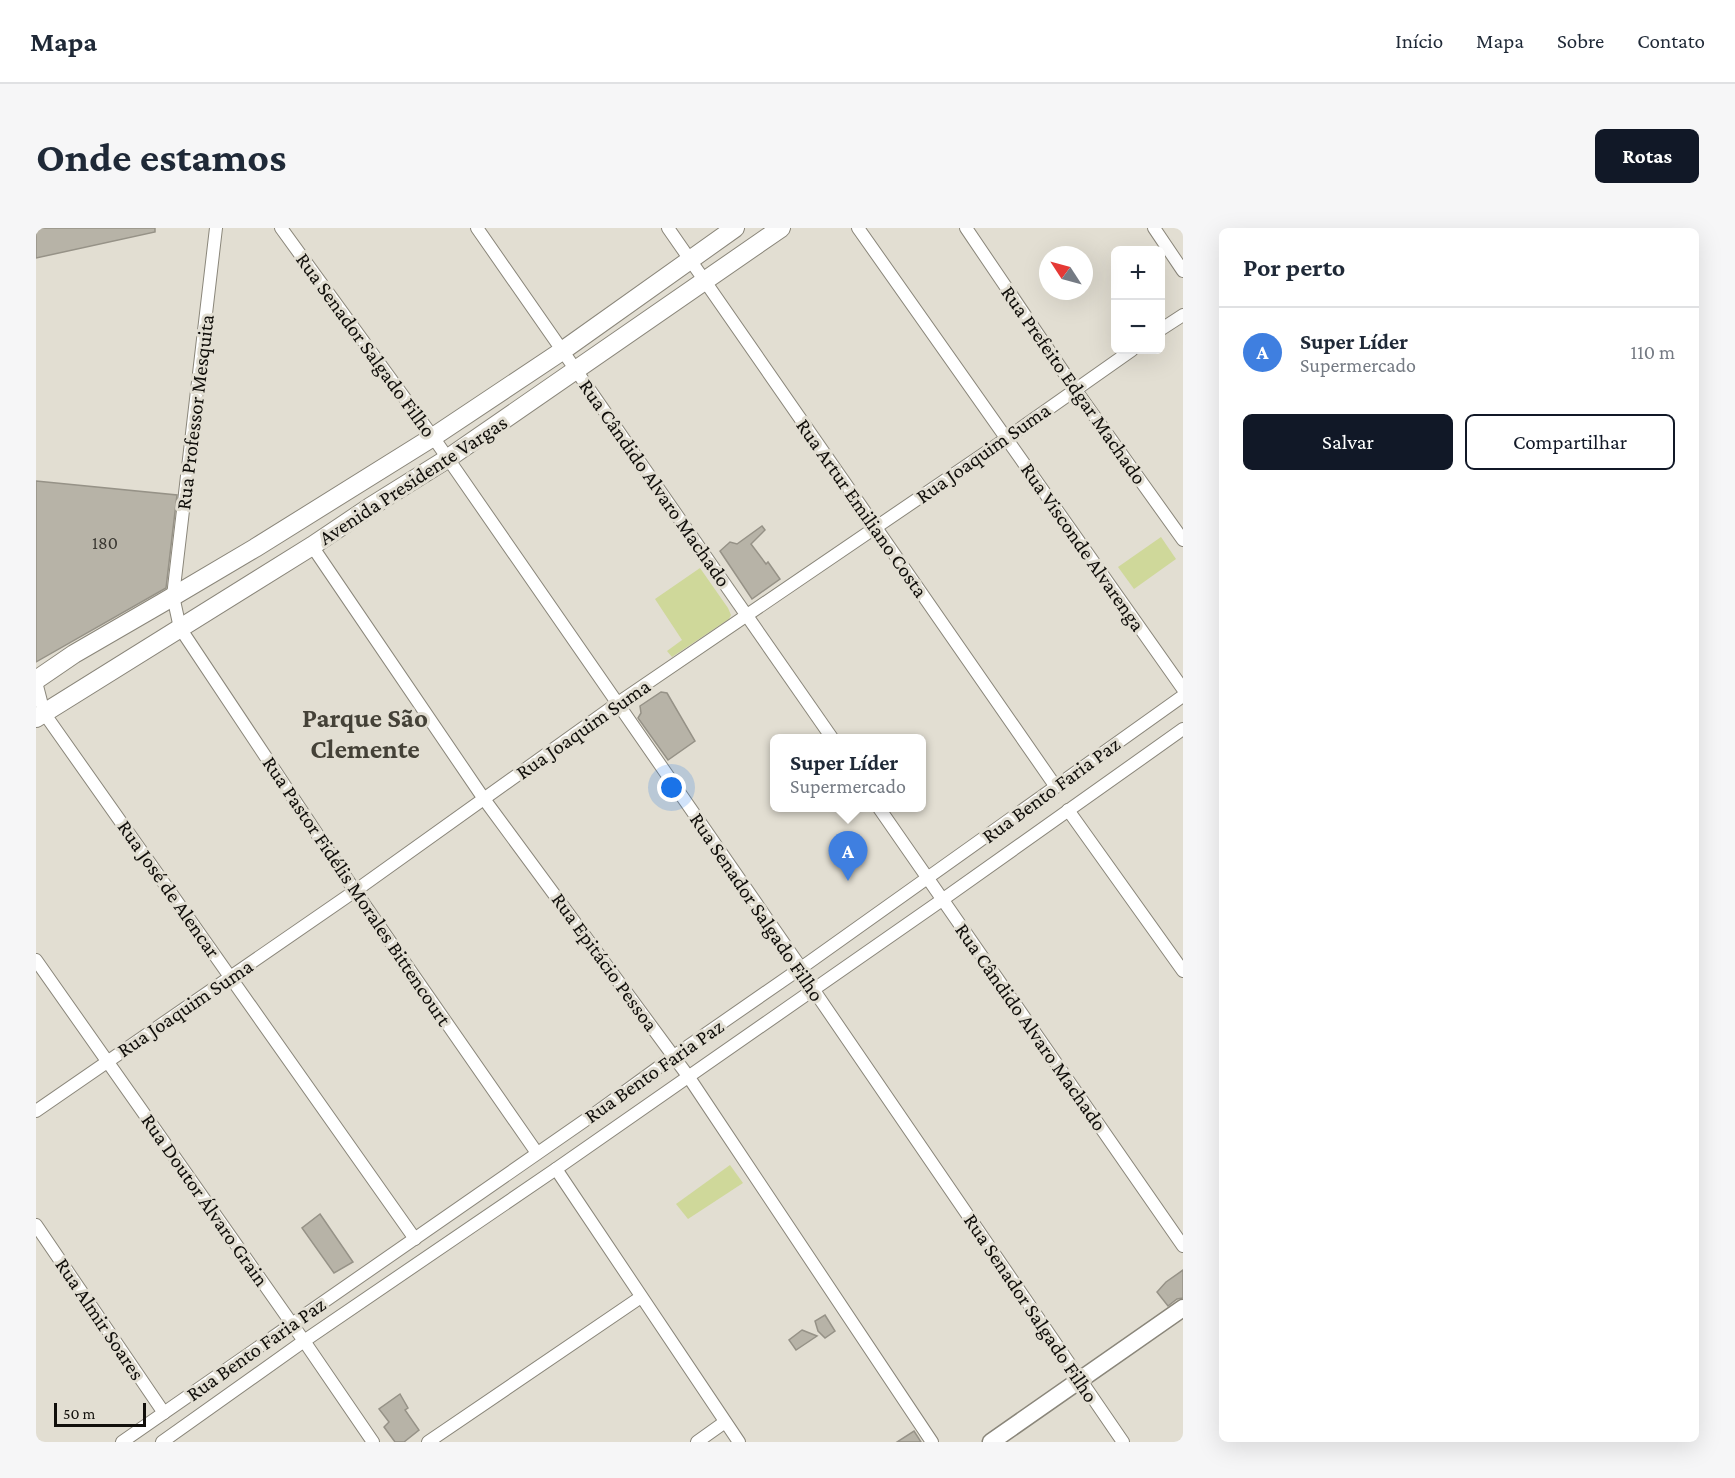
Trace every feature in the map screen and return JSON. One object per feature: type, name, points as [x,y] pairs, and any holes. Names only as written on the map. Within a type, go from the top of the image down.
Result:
[{"type":"main road","name":"Avenida Presidente Vargas","points":[[36,681],[74,654],[433,437],[562,351],[735,228]]},
{"type":"main road","name":"Avenida Presidente Vargas","points":[[40,715],[447,459],[781,228]]},
{"type":"main road","points":[[991,1442],[1183,1308]]},
{"type":"street","name":"Rua Professor Mesquita","points":[[180,628],[173,596],[216,228]]},
{"type":"street","name":"Rua Senador Salgado Filho","points":[[282,228],[433,437],[618,703],[1123,1442]]},
{"type":"street","name":"Rua Cândido Alvaro Machado","points":[[477,228],[829,734]]},
{"type":"street","name":"Rua Artur Emiliano Costa","points":[[668,228],[1056,787]]},
{"type":"street","name":"Rua Visconde Alvarenga","points":[[858,228],[1183,689]]},
{"type":"street","name":"Rua Prefeito Edgar Machado","points":[[966,228],[1075,389],[1183,540]]},
{"type":"street","points":[[1154,228],[1183,271]]},
{"type":"street","points":[[1165,327],[1183,315]]},
{"type":"street","name":"Rua Joaquim Suma","points":[[36,1111],[355,891],[618,703],[1126,354]]},
{"type":"street","name":"Rua Epitácio Pessoa","points":[[312,546],[484,799],[688,1076],[932,1442]]},
{"type":"street","name":"Rua Pastor Fidélis Morales Bittencourt","points":[[180,628],[355,891],[537,1153]]},
{"type":"street","name":"Rua José de Alencar","points":[[36,681],[40,715],[231,977],[415,1239]]},
{"type":"street","name":"Rua Bento Faria Paz","points":[[122,1442],[928,879],[1183,696]]},
{"type":"street","name":"Rua Bento Faria Paz","points":[[162,1442],[304,1341],[942,900],[1183,729]]},
{"type":"street","points":[[1068,810],[1183,971]]},
{"type":"street","name":"Rua Cândido Alvaro Machado","points":[[882,812],[1183,1246]]},
{"type":"street","name":"Rua Doutor Álvaro Grain","points":[[36,960],[373,1442]]},
{"type":"street","points":[[556,1169],[739,1442]]},
{"type":"street","name":"Rua Almir Soares","points":[[36,1225],[164,1413]]},
{"type":"street","points":[[428,1442],[641,1297]]},
{"type":"street","points":[[697,1442],[725,1422]]},
{"type":"green space","points":[[1161,537],[1176,559],[1134,589],[1118,567]]},
{"type":"green space","points":[[700,568],[731,615],[729,619],[672,657],[667,651],[682,640],[655,599]]},
{"type":"green space","points":[[730,1165],[743,1183],[688,1219],[676,1204]]},
{"type":"building","points":[[36,228],[155,228],[155,232],[36,258]]},
{"type":"building","points":[[36,481],[177,495],[166,588],[36,662]]},
{"type":"building","points":[[762,526],[765,530],[751,544],[780,579],[752,599],[720,551],[730,542],[737,544]]},
{"type":"building","points":[[661,692],[667,693],[695,741],[668,760],[638,718],[641,713],[640,706]]},
{"type":"building","points":[[320,1214],[353,1262],[334,1273],[302,1228]]},
{"type":"building","points":[[1183,1270],[1183,1298],[1177,1299],[1168,1306],[1157,1292],[1166,1282]]},
{"type":"building","points":[[825,1315],[835,1331],[825,1338],[818,1331],[815,1321]]},
{"type":"building","points":[[802,1330],[817,1336],[796,1350],[789,1340]]},
{"type":"building","points":[[400,1394],[408,1408],[405,1410],[419,1430],[404,1442],[395,1442],[384,1427],[389,1422],[379,1409]]},
{"type":"building","points":[[914,1431],[921,1442],[897,1442]]},
{"type":"place","name":"Super Líder","points":[[848,881]]},
{"type":"district","name":"Parque São Clemente","points":[[365,734]]}]
